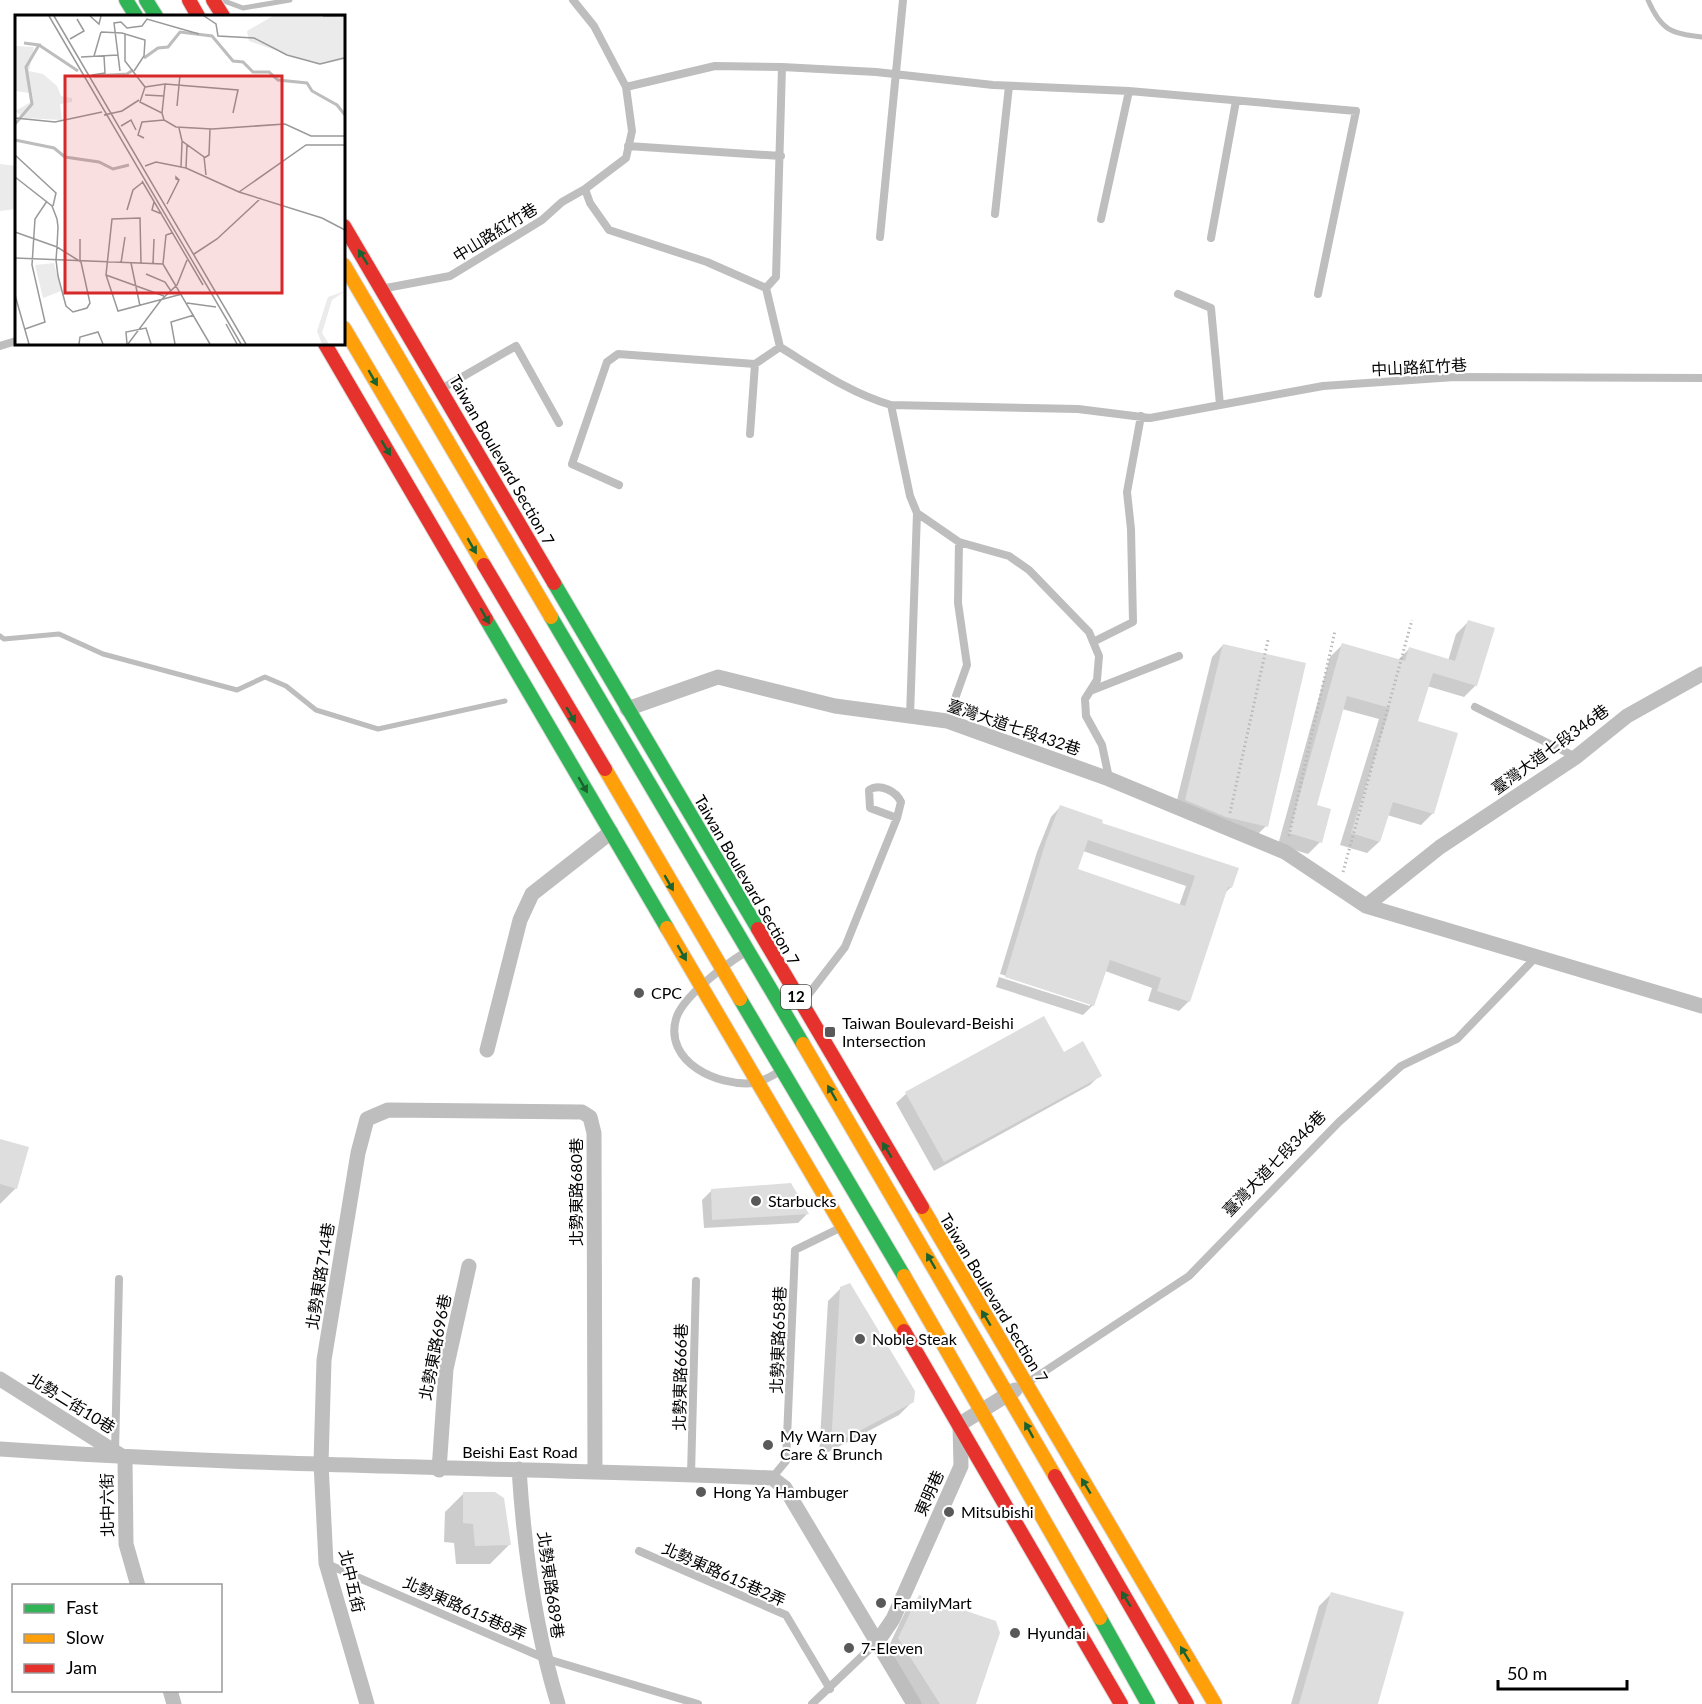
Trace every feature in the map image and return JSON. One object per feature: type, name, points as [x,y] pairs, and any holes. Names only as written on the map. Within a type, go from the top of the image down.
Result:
[{"type":"main road","points":[[126,0],[135,15]]},
{"type":"main road","points":[[146,0],[155,15]]},
{"type":"main road","points":[[189,0],[197,15]]},
{"type":"main road","points":[[213,0],[222,15]]},
{"type":"main road","name":"Taiwan Boulevard Section 7","points":[[345,228],[763,941],[1215,1704]]},
{"type":"main road","name":"Taiwan Boulevard Section 7","points":[[345,268],[355,293],[748,950],[1188,1704]]},
{"type":"main road","points":[[345,330],[982,1410],[1148,1704]]},
{"type":"main road","points":[[326,345],[842,1228],[960,1424],[1121,1704]]},
{"type":"street","name":"臺灣大道七段346巷","points":[[1366,906],[1440,847],[1576,757],[1627,716],[1702,674]]},
{"type":"street","name":"臺灣大道七段432巷","points":[[627,709],[718,677],[836,706],[947,721],[1109,779],[1285,852],[1366,906]]},
{"type":"street","points":[[487,1050],[520,920],[532,894],[611,832]]},
{"type":"street","points":[[1366,906],[1702,1006]]},
{"type":"street","name":"北勢東路714巷","points":[[321,1463],[324,1360],[358,1154],[366,1119],[388,1110]]},
{"type":"street","name":"北勢東路680巷","points":[[388,1110],[582,1112],[590,1117],[594,1133],[595,1471]]},
{"type":"street","name":"北勢東路696巷","points":[[439,1470],[446,1369],[469,1266]]},
{"type":"street","name":"北勢二街10巷","points":[[0,1379],[120,1455]]},
{"type":"street","points":[[960,1424],[1026,1384]]},
{"type":"street","name":"東明巷","points":[[878,1641],[893,1619],[961,1466],[960,1424]]},
{"type":"street","name":"Beishi East Road","points":[[0,1449],[439,1470],[519,1469],[772,1478]]},
{"type":"street","name":"北中六街","points":[[120,1455],[126,1544],[137,1584]]},
{"type":"street","name":"北中五街","points":[[321,1463],[326,1563],[367,1704]]},
{"type":"street","name":"北勢東路689巷","points":[[519,1469],[522,1511],[544,1658],[558,1704]]},
{"type":"street","points":[[772,1478],[785,1488],[914,1704]]},
{"type":"lane","points":[[573,0],[594,26],[626,87],[632,131],[628,146],[781,156]]},
{"type":"lane","points":[[880,237],[903,0]]},
{"type":"lane","points":[[626,87],[715,66],[782,67],[897,74],[1009,86],[1129,91],[1356,111],[1318,294]]},
{"type":"lane","points":[[766,288],[776,276],[782,67]]},
{"type":"lane","points":[[995,214],[1009,86]]},
{"type":"lane","points":[[1101,219],[1129,91]]},
{"type":"lane","points":[[1211,238],[1236,101]]},
{"type":"lane","name":"中山路紅竹巷","points":[[355,293],[450,276],[542,220],[562,202],[585,189],[626,158],[628,146]]},
{"type":"lane","points":[[585,189],[590,203],[609,230],[707,262],[766,288]]},
{"type":"lane","points":[[620,484],[572,464],[607,362],[618,354],[755,364],[780,347],[766,288]]},
{"type":"lane","points":[[1178,294],[1211,308],[1220,405]]},
{"type":"lane","points":[[0,346],[15,341]]},
{"type":"lane","points":[[441,389],[516,346],[559,423]]},
{"type":"lane","name":"中山路紅竹巷","points":[[780,347],[848,388],[891,405],[1078,410],[1150,418],[1323,386],[1455,377],[1702,378]]},
{"type":"lane","points":[[750,434],[755,364]]},
{"type":"lane","points":[[891,405],[909,496],[917,513],[910,716]]},
{"type":"lane","points":[[1093,642],[1133,622],[1131,529],[1127,492],[1141,416]]},
{"type":"lane","points":[[917,513],[959,542],[1009,556],[1029,570],[1082,624],[1099,656],[1096,680],[1085,699],[1086,716],[1102,746],[1109,779]]},
{"type":"lane","points":[[947,721],[967,665],[958,603],[959,542]]},
{"type":"lane","points":[[1090,691],[1179,656]]},
{"type":"lane","points":[[1475,707],[1576,757]]},
{"type":"lane","points":[[801,1005],[845,947],[897,818],[901,802],[894,792],[881,788],[869,790],[870,808],[897,818]]},
{"type":"lane","points":[[763,941],[720,969],[701,986],[676,1017],[674,1036],[680,1054],[712,1078],[740,1084],[757,1083],[781,1071]]},
{"type":"lane","name":"臺灣大道七段346巷","points":[[1026,1384],[1189,1276],[1339,1122],[1401,1066],[1457,1039],[1537,956]]},
{"type":"lane","name":"北勢東路658巷","points":[[772,1478],[786,1461],[795,1250],[842,1228]]},
{"type":"lane","points":[[119,1279],[120,1455]]},
{"type":"lane","name":"北勢東路666巷","points":[[691,1475],[696,1281]]},
{"type":"lane","name":"北勢東路615巷2弄","points":[[639,1551],[786,1615],[830,1689]]},
{"type":"lane","name":"北勢東路615巷8弄","points":[[326,1563],[544,1658],[698,1704]]},
{"type":"lane","points":[[812,1704],[878,1641]]},
{"type":"path","points":[[1338,888],[1412,620]]},
{"type":"path","points":[[1285,852],[1335,631]]},
{"type":"path","points":[[1226,829],[1268,640]]},
{"type":"shaded area","points":[[0,164],[15,166],[15,209],[0,211]]},
{"type":"building","points":[[1468,620],[1495,628],[1477,686],[1433,673],[1418,721],[1458,733],[1434,814],[1393,802],[1380,842],[1351,833],[1390,708],[1347,696],[1317,805],[1331,809],[1322,843],[1289,833],[1342,643],[1405,661],[1409,647],[1455,661]]},
{"type":"building","points":[[1223,644],[1306,663],[1268,827],[1226,817],[1185,800]]},
{"type":"building","points":[[1060,805],[1103,820],[1102,823],[1239,868],[1232,888],[1228,887],[1190,1002],[1157,991],[1161,978],[1110,960],[1094,1006],[1005,977],[1046,841]],"holes":[[[1088,840],[1195,876],[1185,906],[1078,869]]]},
{"type":"building","points":[[1044,1016],[1064,1052],[1083,1041],[1102,1076],[944,1162],[905,1092]]},
{"type":"building","points":[[0,1139],[29,1147],[17,1189],[0,1184]]},
{"type":"building","name":"Starbucks","points":[[791,1183],[809,1214],[712,1220],[711,1189]]},
{"type":"building","name":"Noble Steak","points":[[850,1283],[915,1391],[914,1402],[831,1446],[840,1287]]},
{"type":"building","points":[[463,1492],[495,1492],[504,1498],[511,1545],[475,1546],[473,1524],[463,1523]]},
{"type":"building","points":[[1331,1592],[1404,1612],[1378,1704],[1299,1704]]},
{"type":"building","points":[[919,1595],[996,1621],[1000,1633],[976,1704],[940,1704],[898,1638]]},
{"type":"waterway","points":[[224,1],[243,8],[290,0]]},
{"type":"waterway","points":[[1648,0],[1658,18],[1668,29],[1702,37]]},
{"type":"waterway","points":[[0,636],[4,639],[59,634],[103,654],[237,690],[265,677],[286,686],[316,710],[378,729],[505,701]]},
{"type":"traffic: fast","points":[[126,0],[135,15]]},
{"type":"traffic: fast","points":[[146,0],[155,15]]},
{"type":"traffic: fast","points":[[554,583],[758,929]]},
{"type":"traffic: fast","points":[[551,617],[803,1044]]},
{"type":"traffic: fast","points":[[486,619],[667,928]]},
{"type":"traffic: fast","points":[[740,999],[904,1276]]},
{"type":"traffic: fast","points":[[1100,1618],[1148,1704]]},
{"type":"traffic: slow","points":[[345,267],[551,617]]},
{"type":"traffic: slow","points":[[345,330],[484,565]]},
{"type":"traffic: slow","points":[[605,769],[740,999]]},
{"type":"traffic: slow","points":[[667,928],[904,1331]]},
{"type":"traffic: slow","points":[[803,1044],[1055,1476]]},
{"type":"traffic: slow","points":[[922,1207],[1215,1704]]},
{"type":"traffic: slow","points":[[904,1276],[1100,1618]]},
{"type":"traffic: jam","points":[[189,0],[197,15]]},
{"type":"traffic: jam","points":[[213,0],[222,15]]},
{"type":"traffic: jam","points":[[345,228],[554,583]]},
{"type":"traffic: jam","points":[[326,345],[486,619]]},
{"type":"traffic: jam","points":[[484,565],[605,769]]},
{"type":"traffic: jam","points":[[758,929],[922,1207]]},
{"type":"traffic: jam","points":[[904,1331],[1121,1704]]},
{"type":"traffic: jam","points":[[1055,1476],[1187,1704]]},
{"type":"place","name":"CPC","points":[[639,993]]},
{"type":"place","name":"Taiwan Boulevard-Beishi Intersection","points":[[830,1032]]},
{"type":"place","name":"Starbucks","points":[[756,1201]]},
{"type":"place","name":"Noble Steak","points":[[860,1339]]},
{"type":"place","name":"My Warn Day Care & Brunch","points":[[768,1445]]},
{"type":"place","name":"Hong Ya Hambuger","points":[[701,1492]]},
{"type":"place","name":"Mitsubishi","points":[[949,1512]]},
{"type":"place","name":"FamilyMart","points":[[881,1603]]},
{"type":"place","name":"Hyundai","points":[[1015,1633]]},
{"type":"place","name":"7-Eleven","points":[[849,1648]]}]
